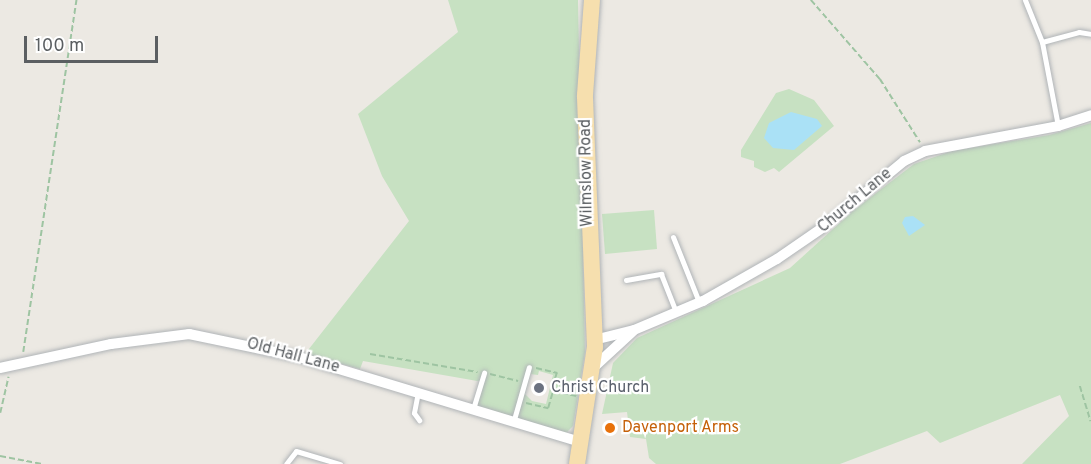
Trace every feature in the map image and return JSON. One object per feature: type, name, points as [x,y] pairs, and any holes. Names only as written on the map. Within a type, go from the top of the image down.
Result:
[{"type":"main road","name":"Wilmslow Road","points":[[577,464],[594,367],[585,95],[592,0]]},
{"type":"street","name":"Church Lane","points":[[594,343],[634,330],[699,302],[802,244],[891,171],[925,151],[1058,126],[1091,115]]},
{"type":"street","name":"Church Lane","points":[[594,367],[634,330]]},
{"type":"street","name":"Old Hall Lane","points":[[5,368],[111,344],[189,334],[290,354],[418,392],[513,424],[580,442]]},
{"type":"lane","points":[[1025,0],[1042,42],[1058,126]]},
{"type":"lane","points":[[1042,42],[1079,32],[1091,34]]},
{"type":"lane","points":[[673,237],[699,302]]},
{"type":"lane","points":[[626,280],[661,274],[676,312]]},
{"type":"lane","points":[[513,424],[529,367]]},
{"type":"lane","points":[[473,411],[484,373]]},
{"type":"lane","points":[[418,392],[414,413],[419,420]]},
{"type":"lane","points":[[286,464],[296,451],[340,464]]},
{"type":"path","points":[[26,364],[23,350],[76,0]]},
{"type":"path","points":[[811,0],[880,79],[925,151]]},
{"type":"path","points":[[370,354],[484,373],[525,383]]},
{"type":"path","points":[[519,401],[548,408],[553,391],[556,372],[529,367]]},
{"type":"path","points":[[0,413],[5,368]]},
{"type":"path","points":[[1080,386],[1091,421]]},
{"type":"path","points":[[553,391],[588,398]]},
{"type":"path","points":[[0,456],[42,464]]},
{"type":"green space","points":[[448,0],[578,0],[585,352],[573,426],[566,433],[477,407],[483,382],[363,361],[360,369],[305,354],[409,221],[382,176],[358,114],[458,32]],"holes":[[[539,371],[553,375],[546,404],[532,401],[525,394],[530,374],[538,375]]]},
{"type":"green space","points":[[789,89],[814,100],[834,126],[779,172],[774,168],[765,172],[754,167],[754,161],[741,157],[741,150],[776,93]]},
{"type":"green space","points":[[1091,123],[1091,464],[1022,464],[1069,416],[1060,395],[940,443],[927,431],[840,464],[656,464],[649,458],[646,439],[630,437],[627,412],[602,414],[613,363],[637,338],[790,268],[854,210],[914,164],[952,151],[1049,135]]},
{"type":"green space","points":[[654,210],[657,249],[605,254],[602,214]]},
{"type":"water","points":[[791,112],[817,119],[822,126],[794,150],[773,148],[764,138],[769,123]]},
{"type":"water","points":[[913,216],[925,225],[909,236],[902,223],[905,217]]},
{"type":"place","name":"Christ Church","points":[[539,388]]},
{"type":"place","name":"Davenport Arms","points":[[610,428]]}]
